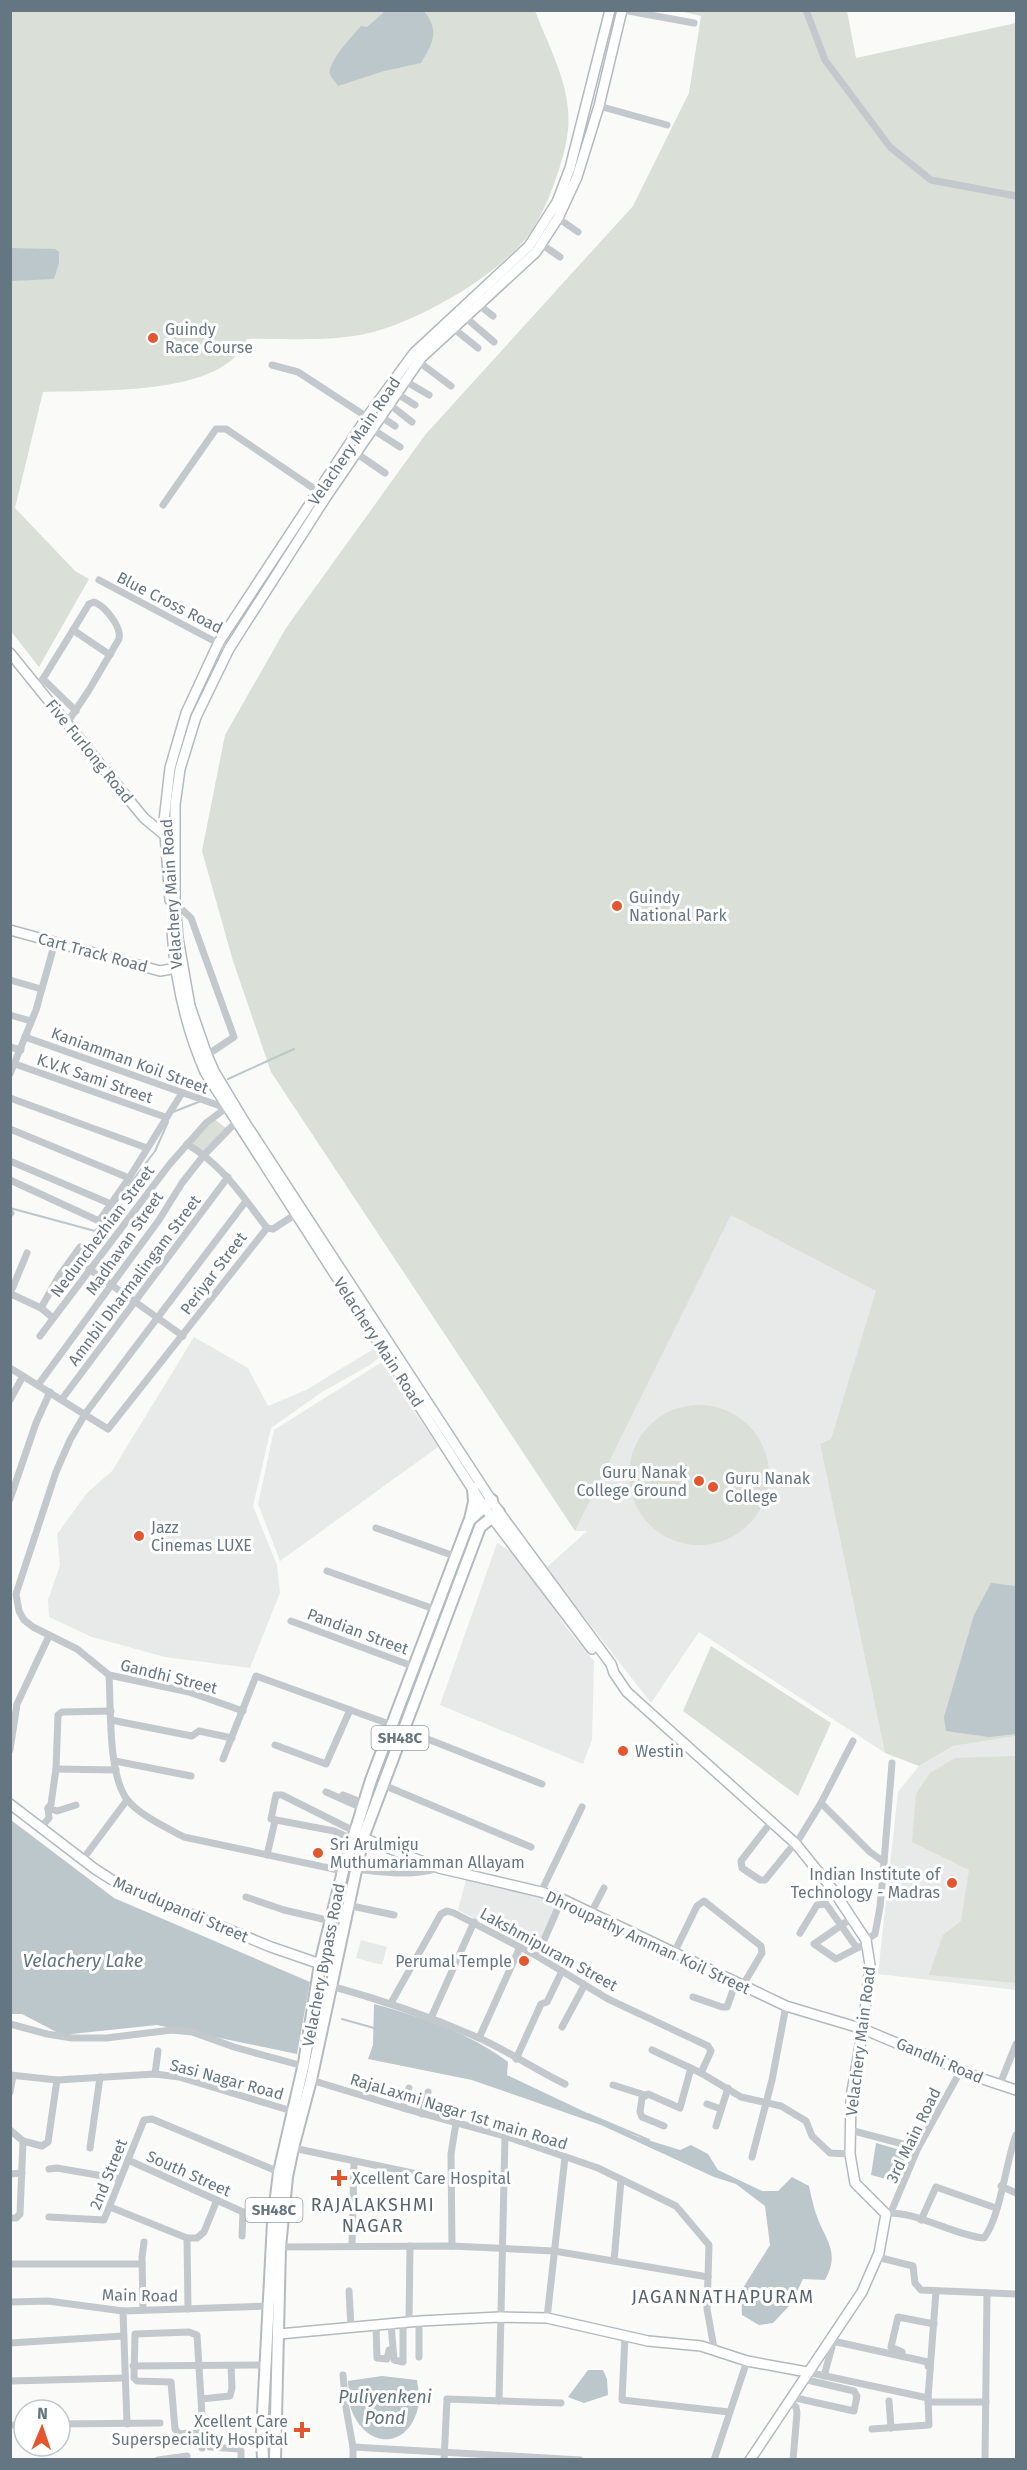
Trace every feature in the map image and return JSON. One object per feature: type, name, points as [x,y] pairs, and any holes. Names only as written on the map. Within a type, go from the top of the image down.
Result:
[{"type":"main road","name":"Velachery Main Road","points":[[610,10],[570,168],[557,202],[529,246],[418,358],[367,417],[229,649],[196,717],[180,769],[176,805],[175,903],[178,938],[190,1006],[214,1071],[491,1509],[587,1643],[606,1667],[614,1673],[627,1692],[796,1843],[867,1942],[870,1965],[863,2029],[851,2097],[850,2154],[855,2183],[888,2213]]},
{"type":"main road","name":"Velachery Main Road","points":[[491,1509],[473,1488],[226,1108],[205,1072],[193,1044],[176,968],[165,813],[170,768],[186,713],[219,642],[323,494],[357,453],[418,358],[479,305],[541,244],[558,218],[577,177],[599,106],[623,10]]},
{"type":"main road","name":"Five Furlong Road","points":[[10,653],[40,683],[67,723],[144,818],[175,845]]},
{"type":"main road","name":"Cart Track Road","points":[[10,930],[160,971],[176,968]]},
{"type":"main road","name":"Velachery Bypass Road","points":[[356,1836],[381,1784],[416,1667],[470,1519],[474,1502],[473,1488]]},
{"type":"main road","points":[[470,1519],[491,1509]]},
{"type":"main road","name":"Velachery Bypass Road","points":[[263,2460],[262,2433],[273,2222],[279,2172],[303,2066],[320,1964],[331,1922],[349,1870],[363,1805],[398,1727],[480,1527],[491,1509]]},
{"type":"main road","name":"Marudupandi Street","points":[[10,1804],[42,1826],[83,1860],[126,1888],[271,1947],[335,1969]]},
{"type":"main road","name":"Dhroupathy Amman Koil Street","points":[[356,1836],[439,1868],[562,1899],[786,2006],[863,2029]]},
{"type":"main road","name":"Velachery Bypass Road","points":[[275,2460],[280,2247],[286,2177],[311,2080],[335,1969],[347,1905],[349,1870]]},
{"type":"main road","name":"Gandhi Road","points":[[863,2029],[961,2070],[1017,2090]]},
{"type":"main road","points":[[750,2460],[862,2292],[877,2257],[888,2213]]},
{"type":"main road","points":[[279,2334],[419,2321],[500,2317],[547,2318],[625,2336],[714,2349],[747,2361],[805,2375]]},
{"type":"main road","points":[[262,2433],[276,2434]]},
{"type":"street","points":[[623,10],[694,23]]},
{"type":"street","points":[[806,10],[825,60],[890,147],[931,180],[1017,196]]},
{"type":"street","points":[[599,106],[667,125]]},
{"type":"street","points":[[558,218],[578,232]]},
{"type":"street","points":[[541,244],[560,257]]},
{"type":"street","points":[[479,305],[493,316]]},
{"type":"street","points":[[465,317],[494,342]]},
{"type":"street","points":[[453,328],[478,348]]},
{"type":"street","points":[[418,358],[451,386]]},
{"type":"street","points":[[272,365],[298,372],[367,417]]},
{"type":"street","points":[[405,381],[429,394]]},
{"type":"street","points":[[396,393],[415,405]]},
{"type":"street","points":[[389,404],[412,422]]},
{"type":"street","points":[[380,416],[395,426]]},
{"type":"street","points":[[163,505],[216,429],[226,429],[323,494]]},
{"type":"street","points":[[372,429],[400,447]]},
{"type":"street","points":[[357,453],[386,473]]},
{"type":"street","name":"Blue Cross Road","points":[[99,580],[229,649]]},
{"type":"street","points":[[67,723],[76,711],[110,655],[120,633],[100,605],[94,602],[89,604],[40,683],[76,711]]},
{"type":"street","points":[[74,630],[110,655]]},
{"type":"street","points":[[175,903],[191,918],[234,1037],[207,1055]]},
{"type":"street","points":[[10,1074],[21,1050],[56,942]]},
{"type":"street","points":[[10,980],[41,989]]},
{"type":"street","points":[[10,1015],[31,1021]]},
{"type":"street","name":"Kaniamman Koil Street","points":[[25,1037],[226,1108]]},
{"type":"street","points":[[10,1047],[21,1050]]},
{"type":"street","name":"K.V.K Sami Street","points":[[15,1064],[165,1117]]},
{"type":"street","points":[[10,1180],[98,1221],[129,1178],[182,1093]]},
{"type":"street","points":[[10,1098],[147,1148]]},
{"type":"street","name":"Nedunchezhian Street","points":[[40,1336],[89,1269],[187,1144],[206,1123],[226,1108]]},
{"type":"street","name":"Madhavan Street","points":[[38,1385],[204,1155],[236,1122]]},
{"type":"street","points":[[10,1129],[129,1178]]},
{"type":"street","points":[[187,1144],[204,1155],[228,1177],[267,1228],[273,1229],[296,1214]]},
{"type":"street","points":[[10,1161],[111,1204]]},
{"type":"street","name":"Amnbil Dharmalingam Street","points":[[62,1399],[228,1177]]},
{"type":"street","points":[[13,1592],[56,1472],[70,1440],[86,1414],[246,1201]]},
{"type":"street","name":"Periyar Street","points":[[86,1414],[108,1429],[267,1228]]},
{"type":"street","points":[[41,1308],[59,1276],[80,1247]]},
{"type":"street","points":[[27,1254],[11,1294],[41,1308],[53,1318]]},
{"type":"street","points":[[89,1269],[183,1336]]},
{"type":"street","points":[[10,1368],[86,1414]]},
{"type":"street","points":[[10,1400],[23,1376]]},
{"type":"street","points":[[10,1499],[36,1423],[50,1392]]},
{"type":"street","points":[[376,1528],[457,1557]]},
{"type":"street","points":[[327,1571],[437,1610]]},
{"type":"street","name":"Gandhi Street","points":[[13,1592],[24,1620],[49,1636],[77,1649],[109,1675],[189,1692],[243,1711]]},
{"type":"street","name":"Pandian Street","points":[[291,1621],[416,1667]]},
{"type":"street","points":[[10,1750],[17,1704],[49,1636]]},
{"type":"street","points":[[109,1675],[116,1770],[127,1800],[162,1826],[184,1837],[349,1870],[421,1874],[439,1868]]},
{"type":"street","points":[[223,1759],[256,1676],[398,1727],[542,1784]]},
{"type":"street","points":[[275,1745],[326,1764],[350,1710]]},
{"type":"street","points":[[42,1826],[49,1818],[48,1808],[51,1804],[56,1769],[60,1713],[111,1711]]},
{"type":"street","points":[[111,1720],[192,1736],[199,1731],[232,1738]]},
{"type":"street","points":[[772,1821],[741,1862],[742,1868],[760,1880],[765,1880],[796,1843],[821,1803],[853,1741]]},
{"type":"street","points":[[114,1761],[191,1776]]},
{"type":"street","points":[[852,1918],[814,1944],[836,1959],[867,1942],[875,1934],[880,1907],[892,1763]]},
{"type":"street","points":[[56,1769],[116,1770]]},
{"type":"street","points":[[381,1784],[531,1847]]},
{"type":"street","points":[[334,1791],[363,1805]]},
{"type":"street","points":[[326,1792],[363,1805]]},
{"type":"street","points":[[278,1794],[356,1836],[271,1819],[270,1815],[278,1794]]},
{"type":"street","points":[[83,1860],[127,1800]]},
{"type":"street","points":[[821,1803],[870,1852],[884,1862]]},
{"type":"street","points":[[48,1808],[57,1811],[76,1805]]},
{"type":"street","points":[[541,1892],[582,1807]]},
{"type":"street","points":[[267,1855],[275,1821]]},
{"type":"street","points":[[591,1913],[604,1888]]},
{"type":"street","points":[[246,1897],[331,1922]]},
{"type":"street","points":[[537,1956],[562,1899]]},
{"type":"street","points":[[674,1953],[697,1906],[704,1901],[731,1921],[762,1949],[727,2007],[693,1997]]},
{"type":"street","points":[[800,1933],[817,1905],[826,1904],[857,1947]]},
{"type":"street","points":[[347,1905],[394,1915]]},
{"type":"street","name":"Lakshmipuram Street","points":[[391,2003],[441,1914],[447,1911],[454,1912],[537,1956],[585,1986],[708,2046],[711,2051],[702,2073]]},
{"type":"street","points":[[432,2018],[474,1922]]},
{"type":"street","points":[[479,2038],[520,1947]]},
{"type":"street","points":[[516,2059],[541,2004],[547,2002],[562,1971]]},
{"type":"street","points":[[331,1986],[391,2003],[432,2018],[479,2038],[565,2084]]},
{"type":"street","points":[[562,2027],[585,1986]]},
{"type":"street","points":[[752,2157],[767,2103],[786,2006]]},
{"type":"street","points":[[10,2024],[72,2038],[106,2038],[171,2030],[192,2032],[234,2048],[303,2066]]},
{"type":"street","points":[[1000,2084],[1017,2044]]},
{"type":"street","points":[[652,2050],[702,2073],[741,2097],[781,2106],[806,2121],[812,2136],[830,2153],[850,2154]]},
{"type":"street","points":[[155,2074],[158,2051]]},
{"type":"street","points":[[613,2085],[680,2108],[691,2068]]},
{"type":"street","name":"3rd Main Road","points":[[888,2213],[918,2148],[961,2070]]},
{"type":"street","name":"Sasi Nagar Road","points":[[12,2076],[57,2080],[155,2074],[179,2077],[292,2111]]},
{"type":"street","points":[[10,2092],[12,2076]]},
{"type":"street","points":[[90,2148],[100,2077]]},
{"type":"street","points":[[10,2130],[23,2141],[42,2146],[48,2142],[57,2080]]},
{"type":"street","name":"RajaLaxmi Nagar 1st main Road","points":[[311,2080],[403,2109],[505,2136],[598,2168],[676,2206],[709,2245],[707,2309],[714,2349]]},
{"type":"street","points":[[403,2109],[409,2088]]},
{"type":"street","points":[[716,2126],[728,2088]]},
{"type":"street","points":[[422,2114],[428,2092]]},
{"type":"street","points":[[645,2095],[640,2114],[664,2126]]},
{"type":"street","points":[[707,2104],[721,2109]]},
{"type":"street","name":"2nd Street","points":[[50,2217],[102,2221],[110,2207],[144,2120],[152,2119],[279,2172]]},
{"type":"street","points":[[452,2246],[451,2154],[456,2124]]},
{"type":"street","points":[[850,2130],[918,2148]]},
{"type":"street","points":[[888,2213],[921,2220],[982,2239],[986,2236],[996,2208],[1008,2157],[1017,2135]]},
{"type":"street","points":[[499,2401],[505,2136]]},
{"type":"street","points":[[14,2218],[22,2173],[23,2141]]},
{"type":"street","points":[[293,2148],[451,2181]]},
{"type":"street","points":[[547,2318],[565,2157]]},
{"type":"street","name":"South Street","points":[[129,2160],[243,2212],[273,2222]]},
{"type":"street","points":[[352,2246],[354,2161]]},
{"type":"street","points":[[49,2169],[57,2168],[120,2179]]},
{"type":"street","points":[[10,2174],[22,2173]]},
{"type":"street","points":[[614,2261],[621,2180]]},
{"type":"street","points":[[921,2220],[933,2190],[938,2186],[996,2208]]},
{"type":"street","points":[[1001,2186],[1017,2193]]},
{"type":"street","points":[[110,2207],[187,2238],[202,2236],[217,2200]]},
{"type":"street","points":[[242,2236],[243,2212]]},
{"type":"street","points":[[187,2238],[188,2309]]},
{"type":"street","points":[[143,2310],[144,2242]]},
{"type":"street","points":[[389,2324],[394,2360],[403,2362],[410,2246]]},
{"type":"street","points":[[280,2247],[452,2246],[554,2251],[708,2277]]},
{"type":"street","points":[[877,2257],[913,2266],[915,2283],[921,2290],[1017,2295]]},
{"type":"street","points":[[10,2264],[142,2264]]},
{"type":"street","points":[[349,2290],[351,2327]]},
{"type":"street","points":[[927,2399],[936,2291]]},
{"type":"street","points":[[985,2460],[987,2293]]},
{"type":"street","name":"Main Road","points":[[10,2302],[48,2301],[123,2311],[268,2306]]},
{"type":"street","points":[[123,2311],[127,2424]]},
{"type":"street","points":[[931,2360],[892,2349],[891,2346],[898,2317],[934,2324]]},
{"type":"street","points":[[419,2321],[419,2357]]},
{"type":"street","points":[[376,2325],[377,2358],[387,2359],[389,2356],[389,2324]]},
{"type":"street","points":[[201,2434],[183,2435],[176,2432],[171,2382],[137,2381],[134,2378],[134,2337],[138,2332],[189,2332],[199,2337],[203,2430],[201,2434],[206,2447],[239,2449],[242,2451],[242,2460]]},
{"type":"street","points":[[10,2343],[123,2336]]},
{"type":"street","points":[[625,2336],[622,2400],[729,2412]]},
{"type":"street","points":[[824,2376],[834,2342],[928,2362],[929,2425],[872,2429]]},
{"type":"street","points":[[714,2460],[747,2361]]},
{"type":"street","points":[[133,2366],[266,2365]]},
{"type":"street","points":[[201,2399],[230,2396],[231,2366]]},
{"type":"street","points":[[344,2375],[353,2460]]},
{"type":"street","points":[[805,2375],[824,2376],[927,2399],[986,2402]]},
{"type":"street","points":[[790,2399],[854,2411],[857,2396],[854,2391],[805,2375]]},
{"type":"street","points":[[10,2382],[125,2378]]},
{"type":"street","points":[[790,2399],[797,2413],[793,2460]]},
{"type":"street","points":[[444,2456],[446,2400],[561,2403]]},
{"type":"street","points":[[889,2401],[891,2428]]},
{"type":"street","points":[[72,2424],[160,2424]]},
{"type":"street","points":[[353,2447],[444,2456],[580,2460]]},
{"type":"street","points":[[158,2460],[187,2456]]},
{"type":"shaded area","name":"Guindy Race Course","points":[[10,11],[535,11],[559,71],[566,96],[568,116],[563,157],[545,206],[532,230],[519,247],[501,263],[433,308],[386,328],[365,334],[321,339],[247,339],[237,355],[220,368],[173,384],[117,390],[43,392],[15,508],[75,571],[89,579],[39,667],[10,630]]},
{"type":"shaded area","name":"Guindy National Park","points":[[680,11],[847,11],[856,58],[1016,23],[1016,1736],[953,1746],[919,1766],[885,1753],[820,1444],[831,1439],[876,1291],[731,1215],[575,1531],[271,1072],[233,961],[202,851],[225,735],[286,628],[425,435],[633,206],[689,93],[701,16]]},
{"type":"shaded area","points":[[214,1119],[226,1128],[204,1152],[189,1143]]},
{"type":"shaded area","name":"Guru Nanak College","points":[[731,1214],[877,1291],[831,1439],[820,1444],[885,1753],[699,1632],[651,1703],[546,1568],[587,1531],[575,1531]]},
{"type":"shaded area","points":[[194,1337],[248,1368],[268,1406],[306,1390],[375,1348],[382,1355],[370,1365],[322,1392],[271,1428],[253,1506],[277,1565],[280,1593],[250,1668],[165,1657],[92,1637],[49,1617],[48,1600],[60,1565],[57,1534],[87,1493],[112,1471]]},
{"type":"shaded area","points":[[382,1362],[438,1447],[280,1561],[258,1504],[274,1430]]},
{"type":"shaded area","name":"Guru Nanak College Ground","points":[[699,1405],[726,1410],[749,1425],[764,1448],[769,1475],[764,1502],[749,1525],[726,1540],[699,1545],[672,1540],[649,1525],[634,1502],[629,1475],[634,1448],[649,1425],[672,1410]]},
{"type":"shaded area","points":[[497,1543],[520,1557],[568,1630],[594,1661],[592,1740],[583,1764],[440,1705]]},
{"type":"shaded area","points":[[711,1646],[831,1723],[798,1796],[683,1711]]},
{"type":"shaded area","name":"Indian Institute of Technology - Madras","points":[[1016,1736],[1016,1990],[878,1974],[898,1792],[919,1766],[953,1746]]},
{"type":"shaded area","points":[[1016,1756],[1016,1983],[929,1975],[943,1935],[961,1921],[969,1870],[912,1842],[916,1794],[930,1773],[955,1758]]},
{"type":"shaded area","points":[[466,1880],[563,1901],[537,1950],[458,1910]]},
{"type":"shaded area","points":[[361,1940],[387,1947],[382,1965],[356,1958]]},
{"type":"water","points":[[383,11],[424,11],[432,25],[433,37],[421,63],[384,71],[338,86],[330,74],[336,56],[361,26],[367,27]]},
{"type":"water","points":[[11,248],[55,249],[59,252],[59,263],[54,279],[11,281]]},
{"type":"water","points":[[991,1583],[1016,1586],[1016,1734],[989,1737],[946,1731],[944,1717],[974,1615]]},
{"type":"water","name":"Velachery Lake","points":[[11,1820],[114,1898],[310,1982],[297,2054],[157,2025],[62,2035],[22,2014],[11,2014]]},
{"type":"water","points":[[374,2004],[427,2020],[477,2042],[508,2062],[507,2075],[638,2137],[680,2150],[691,2145],[708,2154],[718,2170],[762,2191],[778,2191],[792,2177],[809,2186],[816,2214],[832,2254],[830,2270],[825,2280],[803,2279],[791,2304],[773,2323],[759,2325],[742,2315],[741,2291],[770,2245],[765,2206],[736,2184],[714,2177],[601,2125],[472,2080],[368,2059],[373,2045]]},
{"type":"water","points":[[876,2143],[907,2152],[897,2182],[871,2175]]},
{"type":"water","points":[[588,2370],[603,2370],[607,2379],[608,2395],[584,2403],[568,2397]]},
{"type":"water","name":"Puliyenkeni Pond","points":[[382,2376],[417,2380],[419,2398],[413,2422],[405,2432],[386,2439],[375,2437],[357,2422],[349,2402],[348,2381]]},
{"type":"waterway","points":[[228,1079],[294,1049]]},
{"type":"waterway","points":[[173,1112],[201,1101]]},
{"type":"waterway","points":[[112,1208],[155,1151],[168,1122]]},
{"type":"waterway","points":[[10,1208],[95,1231],[102,1222]]},
{"type":"waterway","points":[[342,2019],[374,2028]]},
{"type":"waterway","points":[[588,2114],[649,2140]]},
{"type":"place","name":"Guindy Race Course","points":[[153,338]]},
{"type":"place","name":"Guindy National Park","points":[[617,906]]},
{"type":"place","name":"Guru Nanak College Ground","points":[[699,1481]]},
{"type":"place","name":"Guru Nanak College","points":[[713,1487]]},
{"type":"place","name":"Jazz Cinemas LUXE","points":[[139,1536]]},
{"type":"place","name":"Westin","points":[[623,1751]]},
{"type":"place","name":"Sri Arulmigu Muthumariamman Allayam","points":[[318,1853]]},
{"type":"place","name":"Indian Institute of Technology - Madras","points":[[952,1883]]},
{"type":"place","name":"Perumal Temple","points":[[524,1961]]},
{"type":"place","name":"Xcellent Care Hospital","points":[[339,2178]]},
{"type":"place","name":"Xcellent Care Superspeciality Hospital","points":[[302,2430]]},
{"type":"district","name":"RAJALAKSHMI NAGAR","points":[[373,2215]]},
{"type":"district","name":"JAGANNATHAPURAM","points":[[723,2297]]}]
